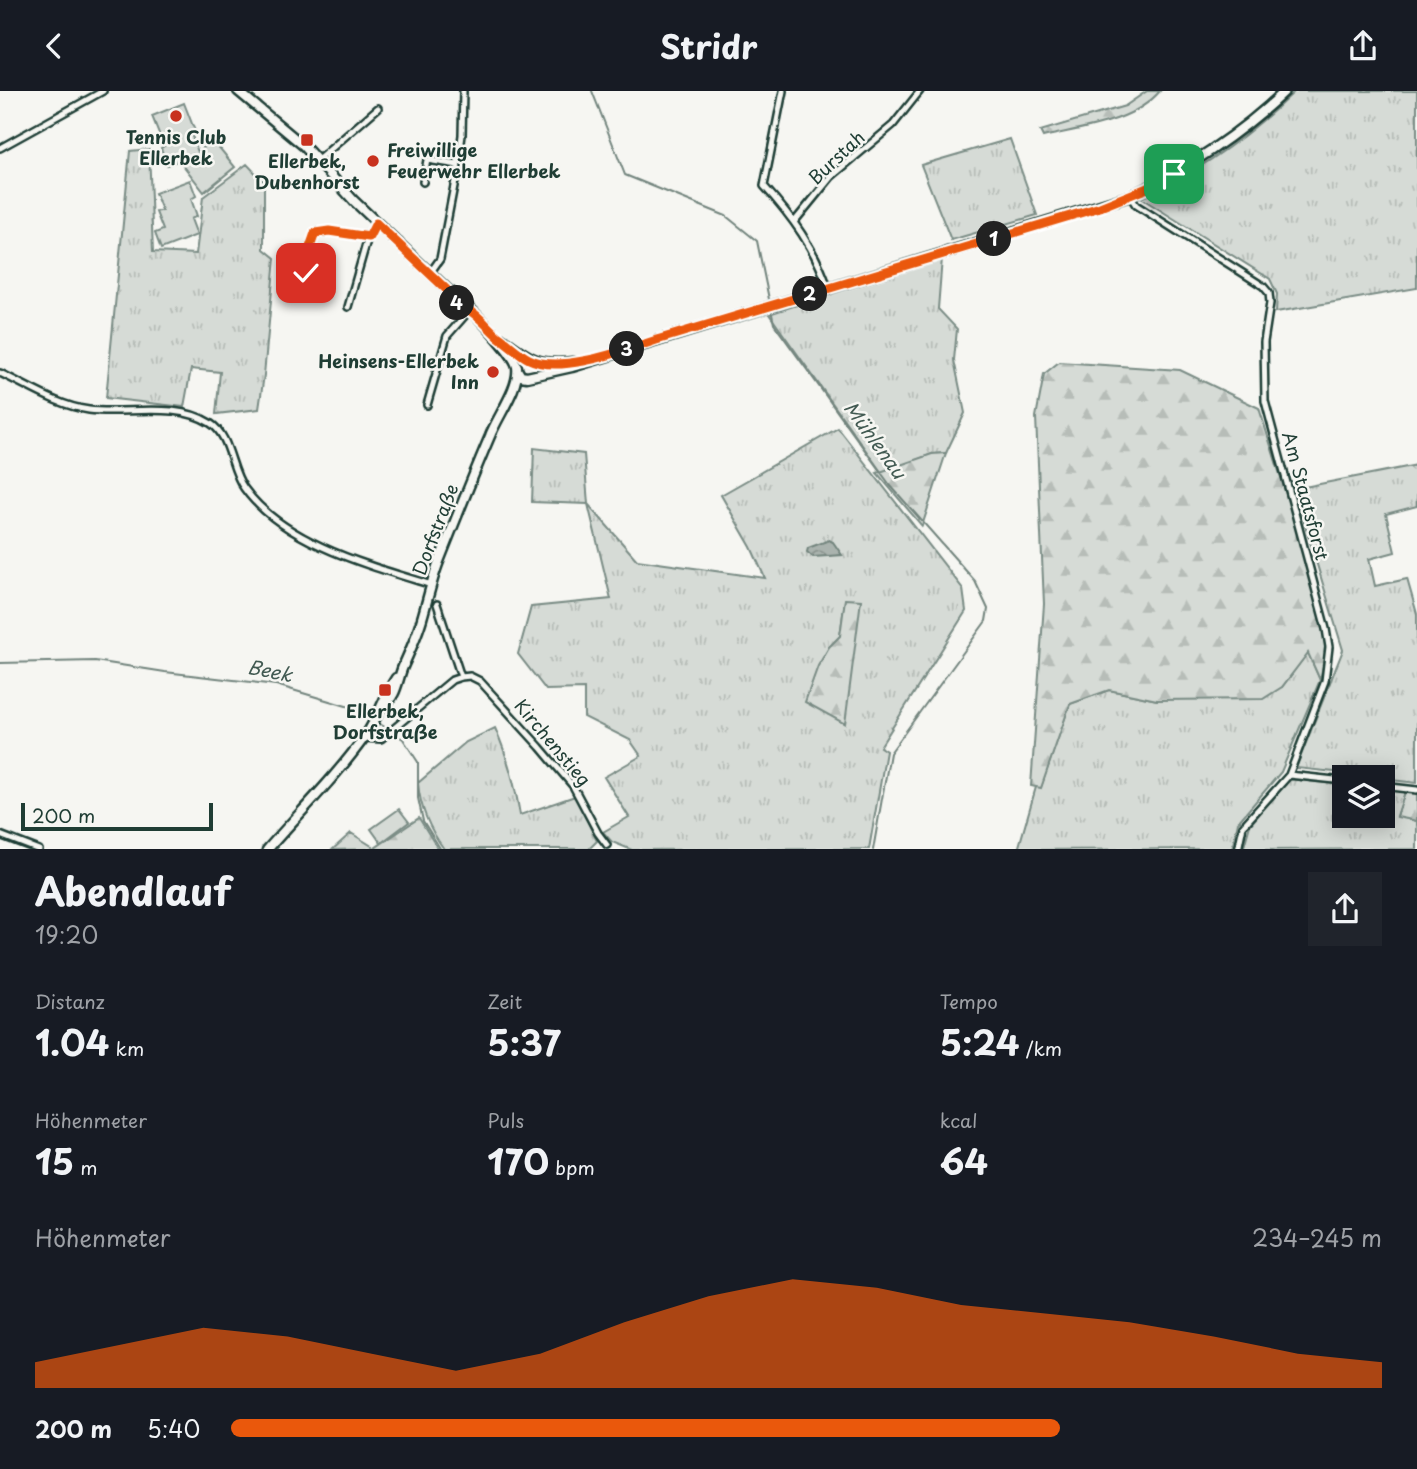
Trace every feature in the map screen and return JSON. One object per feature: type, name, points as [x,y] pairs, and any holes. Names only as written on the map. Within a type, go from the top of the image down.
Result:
[{"type":"main road","points":[[238,91],[304,146],[376,223],[447,290],[461,299],[512,356],[521,376],[572,367],[1130,196],[1188,165],[1256,117],[1285,91]]},
{"type":"main road","points":[[489,329],[530,360],[536,368],[531,376]]},
{"type":"main road","points":[[517,369],[520,362],[530,360],[562,364],[589,360]]},
{"type":"main road","name":"Dorfstraße","points":[[267,849],[364,738],[379,715],[388,691],[401,673],[491,433],[508,401],[517,369]]},
{"type":"main road","name":"Dorfstraße","points":[[508,401],[531,376]]},
{"type":"street","points":[[0,148],[103,91]]},
{"type":"street","points":[[430,273],[440,259],[458,165],[463,91]]},
{"type":"street","points":[[783,91],[764,186],[795,221],[821,267],[828,288]]},
{"type":"street","name":"Burstah","points":[[795,221],[831,177],[893,125],[920,91]]},
{"type":"street","points":[[318,160],[378,108]]},
{"type":"street","points":[[422,182],[428,151]]},
{"type":"street","points":[[427,160],[458,165]]},
{"type":"street","name":"Am Staatsforst","points":[[1130,196],[1136,205],[1263,286],[1269,293],[1264,342],[1265,401],[1329,647],[1325,681],[1289,775],[1251,815],[1239,835],[1238,849]]},
{"type":"street","points":[[348,307],[369,237],[376,223]]},
{"type":"street","points":[[306,273],[309,250],[315,233],[329,231],[369,237]]},
{"type":"street","points":[[427,405],[447,336],[468,309]]},
{"type":"street","points":[[0,373],[68,406],[91,410],[144,409],[182,414],[211,423],[225,442],[244,489],[281,524],[294,533],[357,560],[432,585]]},
{"type":"street","points":[[364,738],[381,739],[452,680],[461,677],[437,604]]},
{"type":"street","name":"Kirchenstieg","points":[[461,677],[470,676],[480,681],[540,747],[573,786],[607,845]]},
{"type":"street","points":[[1289,775],[1332,780]]},
{"type":"street","points":[[1395,787],[1417,790]]},
{"type":"street","points":[[0,835],[39,849]]},
{"type":"green space","points":[[1147,91],[1160,91],[1136,110],[1105,123],[1043,137],[1040,131],[1125,106]]},
{"type":"green space","points":[[1295,91],[1417,91],[1417,288],[1276,312],[1277,294],[1270,279],[1141,198],[1183,177],[1223,152]]},
{"type":"green space","points":[[184,103],[196,134],[192,136],[198,152],[213,140],[235,167],[204,192],[183,165],[194,154],[167,165],[161,148],[164,146],[152,116]]},
{"type":"green space","points":[[1010,139],[1037,215],[951,240],[921,165]]},
{"type":"green space","points":[[149,149],[153,252],[196,254],[203,197],[247,164],[264,182],[264,249],[275,258],[259,409],[216,414],[220,372],[191,369],[184,407],[106,398],[130,151]]},
{"type":"green space","points":[[190,180],[196,196],[191,199],[197,216],[191,219],[197,235],[161,249],[155,233],[163,230],[156,212],[162,210],[155,193]]},
{"type":"green space","points":[[942,258],[938,309],[957,329],[954,360],[965,413],[946,453],[932,454],[882,473],[769,314]]},
{"type":"green space","points":[[1059,362],[1180,370],[1259,408],[1294,519],[1327,647],[1320,680],[1308,653],[1282,687],[1263,699],[1157,700],[1109,690],[1070,704],[1041,788],[1031,786],[1044,604],[1036,417],[1044,374]]},
{"type":"green space","points":[[838,428],[963,589],[966,611],[880,747],[886,751],[869,849],[630,849],[612,842],[603,832],[629,817],[604,777],[641,756],[630,740],[584,717],[584,689],[546,690],[518,654],[531,607],[611,599],[588,504],[637,560],[765,578],[751,547],[721,495]],"holes":[[[845,600],[845,723],[829,647],[840,636]]]},
{"type":"green space","points":[[534,448],[584,454],[588,504],[532,502]]},
{"type":"green space","points":[[946,453],[922,526],[877,473],[932,454]]},
{"type":"green space","points":[[1417,465],[1417,506],[1386,514],[1395,552],[1369,559],[1375,586],[1407,579],[1417,614],[1417,783],[1395,780],[1395,765],[1332,765],[1332,772],[1296,768],[1343,650],[1294,489]]},
{"type":"green space","points":[[845,599],[861,600],[845,724],[805,702],[818,666],[829,647],[840,636]]},
{"type":"green space","points":[[1308,652],[1320,680],[1281,772],[1238,822],[1232,849],[1018,849],[1036,787],[1041,787],[1070,704],[1109,690],[1157,700],[1282,687]]},
{"type":"green space","points":[[495,728],[504,749],[520,815],[575,796],[597,841],[589,849],[444,849],[426,818],[418,783],[466,742]]},
{"type":"green space","points":[[1289,779],[1332,784],[1332,828],[1395,828],[1395,791],[1405,792],[1397,816],[1417,821],[1417,849],[1243,849],[1250,825]]},
{"type":"green space","points":[[1405,792],[1417,793],[1417,821],[1397,817]]},
{"type":"green space","points":[[399,809],[409,822],[381,843],[371,829]]},
{"type":"green space","points":[[419,818],[438,849],[375,848]]},
{"type":"green space","points":[[351,833],[376,849],[333,849]]},
{"type":"water","points":[[829,540],[842,555],[813,557],[807,552],[808,548]]},
{"type":"waterway","name":"Mühlenau","points":[[592,91],[625,175],[726,216],[757,241],[770,304]]},
{"type":"waterway","name":"Mühlenau","points":[[771,309],[774,324],[890,485],[975,581],[988,609],[986,621],[890,753],[873,849]]},
{"type":"waterway","name":"Beek","points":[[0,663],[95,661],[276,685],[353,708],[372,719]]},
{"type":"waterway","name":"Beek","points":[[377,722],[403,739],[418,762],[418,798],[423,821],[440,849]]},
{"type":"place","name":"Tennis Club Ellerbek","points":[[176,116]]},
{"type":"place","name":"Ellerbek, Dubenhorst","points":[[307,140]]},
{"type":"place","name":"Freiwillige Feuerwehr Ellerbek","points":[[373,161]]},
{"type":"place","name":"Heinsens-Ellerbek Inn","points":[[493,372]]},
{"type":"place","name":"Ellerbek, Dorfstraße","points":[[385,690]]},
{"type":"route","points":[[306,273],[311,239],[315,233],[329,231],[369,237],[376,223],[447,290],[461,307],[467,308],[528,359],[562,364],[589,360],[1100,207],[1130,196],[1174,174]]}]
